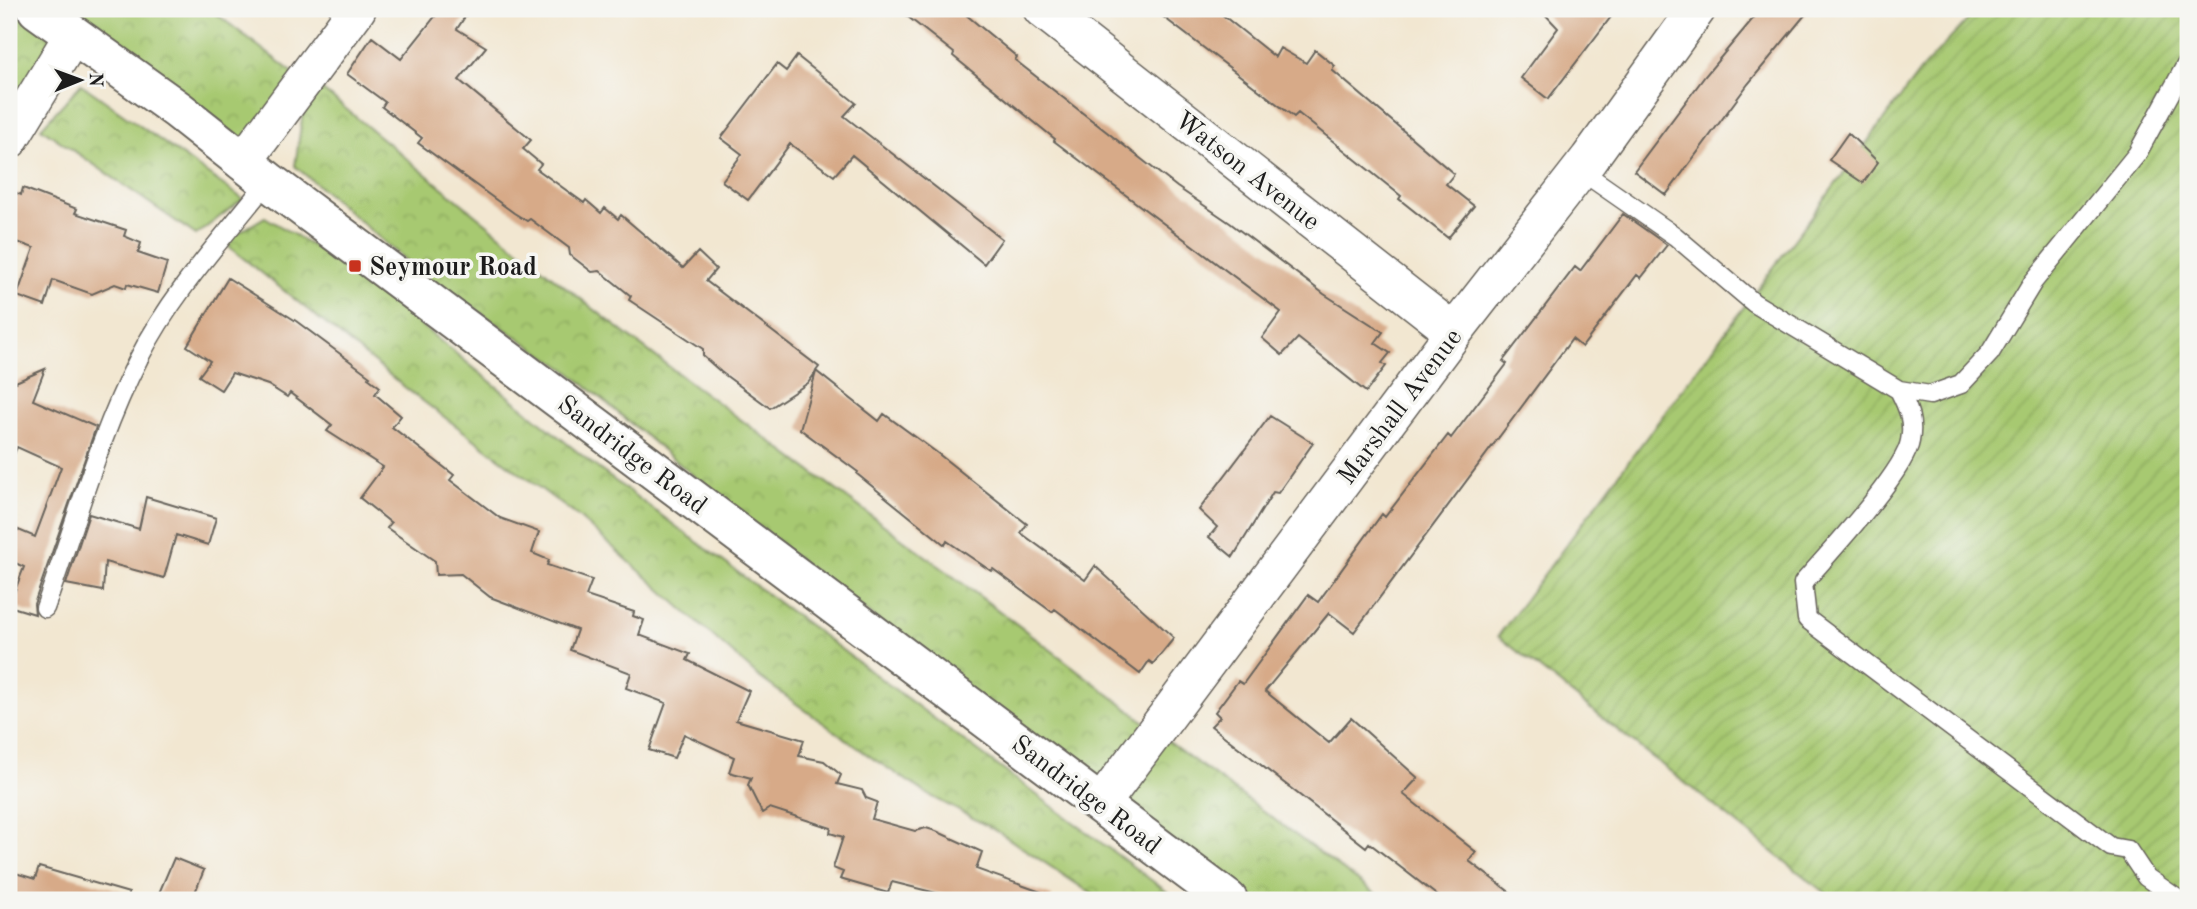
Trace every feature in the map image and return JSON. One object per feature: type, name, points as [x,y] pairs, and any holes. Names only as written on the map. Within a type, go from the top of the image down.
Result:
[{"type":"main road","name":"Sandridge Road","points":[[37,9],[178,110],[256,172],[1228,900]]},
{"type":"street","points":[[256,172],[357,9]]},
{"type":"street","name":"Watson Avenue","points":[[1042,9],[1454,332]]},
{"type":"street","name":"Marshall Avenue","points":[[1101,804],[1454,332],[1580,170],[1697,9]]},
{"type":"street","points":[[9,139],[73,35]]},
{"type":"lane","points":[[1580,170],[1675,236],[1754,303],[1899,390],[1930,395],[1961,384],[1990,353],[2033,282],[2137,154],[2188,61]]},
{"type":"lane","points":[[45,608],[116,409],[139,358],[256,172]]},
{"type":"lane","points":[[1899,390],[1912,416],[1910,443],[1897,469],[1803,583],[1807,620],[2110,847],[2128,850],[2146,877],[2179,900]]},
{"type":"green space","points":[[9,9],[40,9],[66,30],[19,103],[9,95]]},
{"type":"green space","points":[[68,9],[210,9],[296,75],[246,144]]},
{"type":"green space","points":[[1978,9],[2188,9],[2188,900],[1834,900],[1498,636],[1921,70]]},
{"type":"green space","points":[[308,78],[645,349],[1146,723],[1101,790],[750,523],[567,370],[422,274],[295,166]]},
{"type":"green space","points":[[81,84],[243,199],[196,235],[41,128]]},
{"type":"green space","points":[[265,217],[355,272],[595,466],[1178,900],[1101,900],[997,831],[929,795],[875,760],[759,677],[580,518],[412,393],[223,242]]},
{"type":"green space","points":[[1154,731],[1384,900],[1247,900],[1101,804]]},
{"type":"building","points":[[441,9],[470,9],[457,29],[486,47],[459,80],[531,140],[523,149],[541,164],[537,169],[584,203],[586,200],[601,213],[605,208],[618,219],[621,215],[683,268],[698,252],[716,269],[706,281],[819,367],[816,371],[879,421],[884,414],[936,452],[1027,524],[1021,533],[1085,580],[1095,566],[1174,638],[1153,664],[1149,661],[1140,674],[1055,609],[1052,612],[993,569],[991,571],[947,541],[945,545],[857,474],[858,472],[800,429],[816,372],[808,383],[770,408],[721,372],[703,356],[703,349],[629,300],[631,296],[600,271],[592,272],[570,255],[569,248],[530,219],[527,221],[514,213],[418,143],[422,138],[382,107],[385,102],[347,74],[372,37],[401,59]]},
{"type":"building","points":[[898,9],[959,9],[1017,57],[1015,60],[1177,187],[1324,294],[1383,332],[1375,343],[1390,353],[1382,363],[1386,366],[1366,392],[1298,338],[1282,355],[1262,338],[1281,312],[1054,141],[1055,139],[953,56],[954,53]]},
{"type":"building","points":[[1153,9],[1215,9],[1275,57],[1280,48],[1306,63],[1315,50],[1335,66],[1332,70],[1454,174],[1446,184],[1474,206],[1448,238],[1399,199],[1401,196],[1298,113],[1294,117]]},
{"type":"building","points":[[1540,9],[1617,9],[1548,99],[1521,78],[1558,28]]},
{"type":"building","points":[[1761,9],[1810,9],[1748,84],[1666,195],[1634,171],[1705,76]]},
{"type":"building","points":[[797,56],[856,103],[844,116],[1002,239],[984,264],[852,155],[834,176],[790,144],[748,200],[722,181],[742,154],[721,138],[777,64],[786,71]]},
{"type":"building","points":[[1848,133],[1878,162],[1863,183],[1829,160]]},
{"type":"building","points":[[23,188],[77,209],[75,213],[126,230],[124,236],[141,243],[138,253],[167,263],[158,293],[127,284],[126,288],[115,284],[92,294],[53,280],[45,306],[17,296],[34,248],[9,239],[9,190],[21,195]]},
{"type":"building","points":[[1623,214],[1667,245],[1641,278],[1637,275],[1582,347],[1572,339],[1354,632],[1329,613],[1265,691],[1329,743],[1351,718],[1418,778],[1403,794],[1476,852],[1469,861],[1520,900],[1443,900],[1369,843],[1366,847],[1211,726],[1220,717],[1215,712],[1238,681],[1243,684],[1308,595],[1318,602],[1382,514],[1385,517],[1448,435],[1451,438],[1507,364],[1503,361],[1575,267],[1580,271]]},
{"type":"building","points":[[228,278],[296,321],[370,376],[368,378],[380,387],[375,394],[401,416],[392,427],[454,475],[450,480],[500,518],[539,532],[532,553],[549,560],[547,565],[592,580],[586,596],[634,612],[633,616],[644,620],[639,635],[690,654],[687,660],[749,691],[736,720],[804,740],[799,756],[824,761],[841,775],[837,784],[862,790],[866,798],[877,802],[872,819],[915,831],[926,828],[936,831],[982,852],[976,869],[1052,896],[1051,900],[942,900],[944,895],[892,882],[888,893],[840,879],[843,872],[833,868],[843,837],[830,833],[831,828],[770,808],[762,813],[748,785],[751,778],[729,772],[734,757],[684,734],[674,758],[649,750],[666,703],[626,688],[631,673],[570,650],[577,630],[490,597],[461,574],[436,575],[435,561],[387,528],[391,523],[360,498],[383,467],[327,431],[332,425],[290,393],[287,397],[268,385],[232,373],[221,390],[199,376],[210,361],[187,346]]},
{"type":"building","points":[[45,369],[33,400],[96,427],[34,604],[35,614],[9,606],[24,567],[9,560],[9,526],[35,537],[61,467],[17,447],[12,459],[9,458],[9,385]]},
{"type":"building","points":[[1270,416],[1313,443],[1278,493],[1273,492],[1233,557],[1209,537],[1217,527],[1199,510]]},
{"type":"building","points":[[146,497],[216,518],[208,545],[176,535],[164,578],[105,562],[103,591],[66,584],[89,514],[139,529]]},
{"type":"building","points":[[174,858],[204,870],[192,900],[156,900]]},
{"type":"building","points":[[39,867],[129,893],[128,900],[9,900],[9,871],[35,879]]},
{"type":"place","name":"Seymour Road","points":[[355,266]]}]
